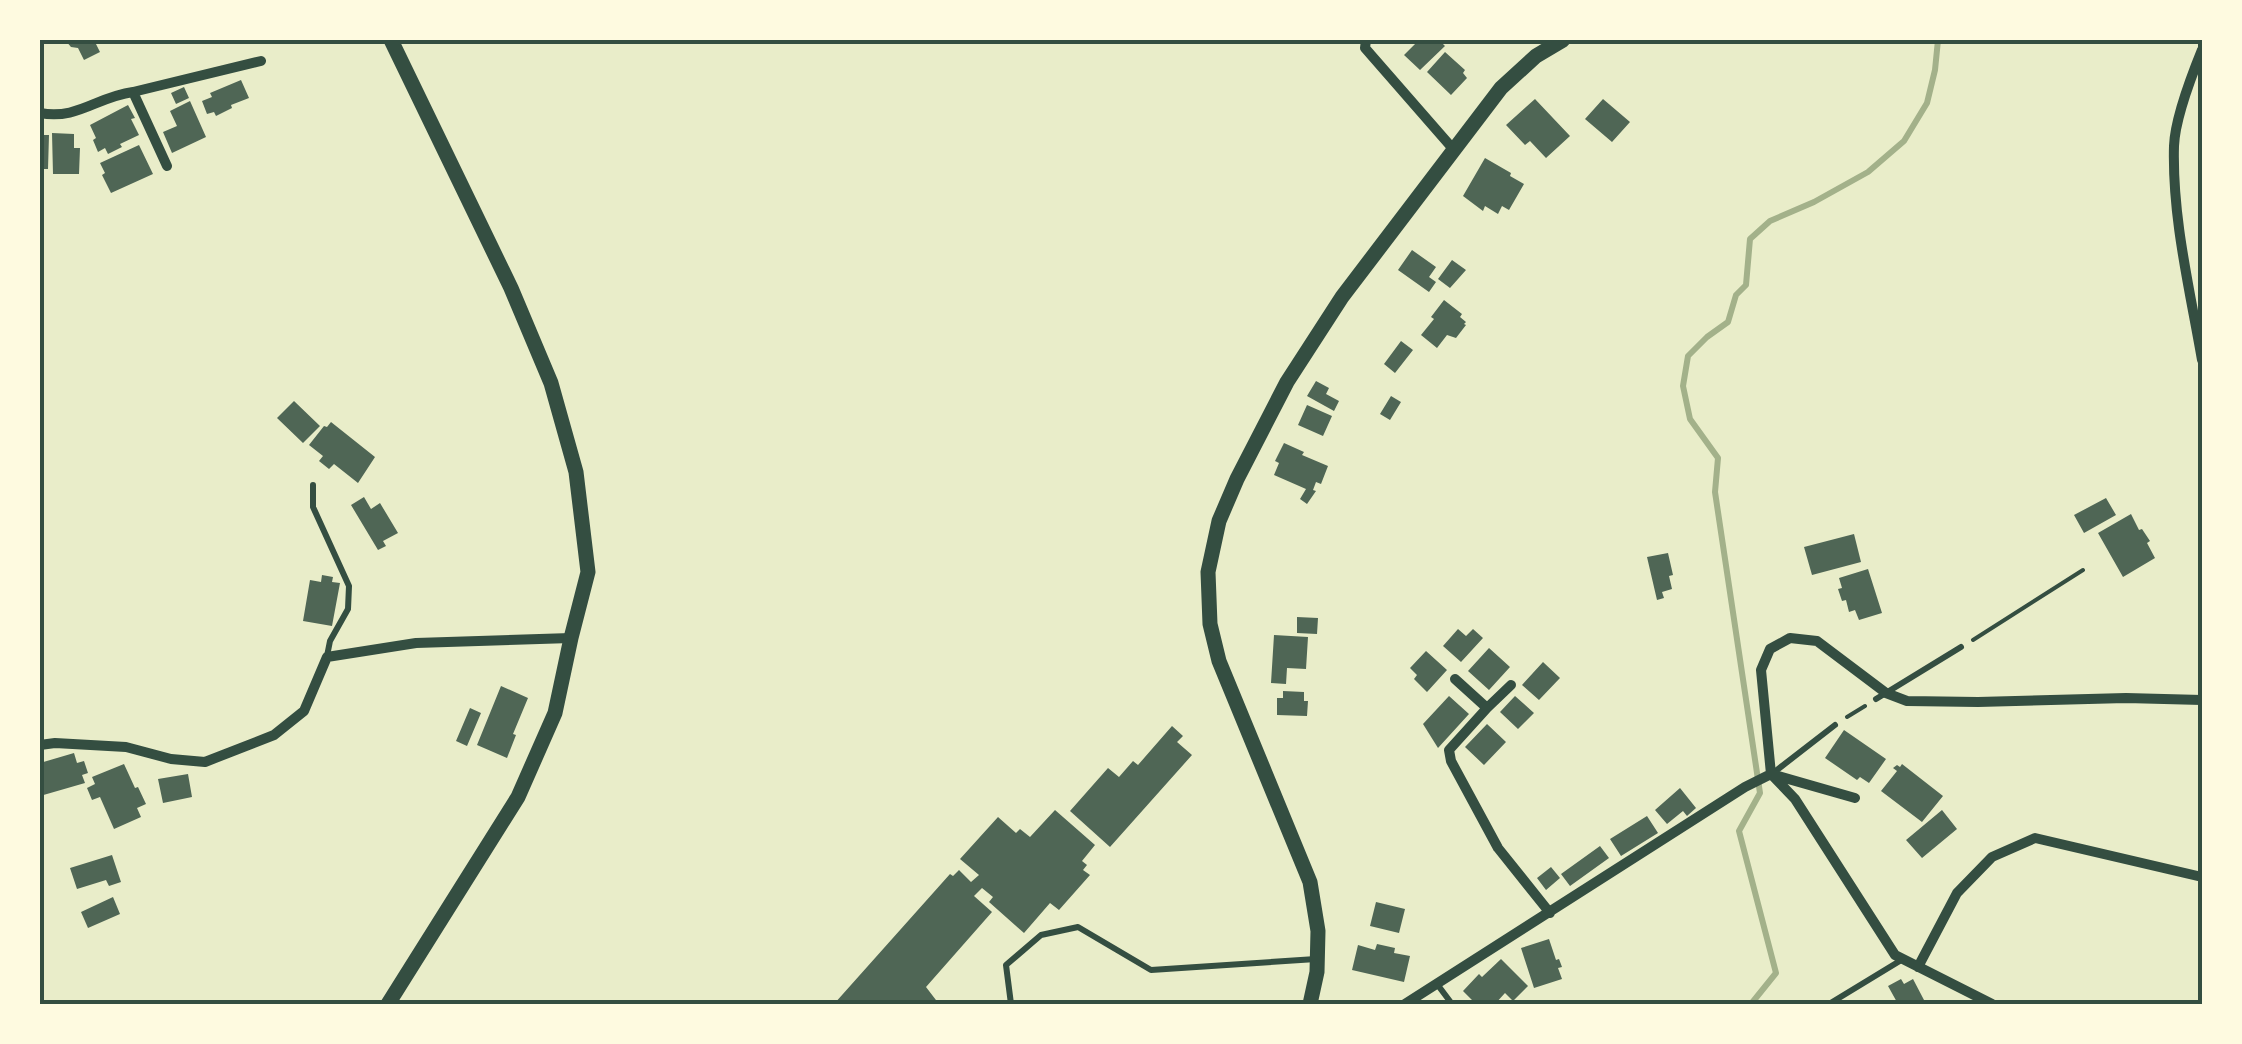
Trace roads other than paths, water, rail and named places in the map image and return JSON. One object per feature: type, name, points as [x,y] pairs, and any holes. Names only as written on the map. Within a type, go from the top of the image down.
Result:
[{"type":"street","points":[[388,1004],[518,796],[555,713],[588,572],[576,472],[551,384],[511,288],[391,40]]},
{"type":"street","points":[[1366,40],[1365,48],[1454,150]]},
{"type":"street","points":[[1310,1004],[1317,972],[1318,930],[1310,882],[1219,661],[1210,624],[1208,572],[1219,521],[1287,382],[1342,297],[1501,88],[1536,56],[1563,40]]},
{"type":"street","points":[[2202,50],[2190,78],[2174,143],[2178,221],[2202,360]]},
{"type":"street","points":[[40,113],[59,116],[112,94],[261,61]]},
{"type":"street","points":[[133,92],[167,166]]},
{"type":"street","points":[[40,745],[126,747],[205,762],[274,736],[304,711],[327,657],[416,643],[571,638]]},
{"type":"street","points":[[1985,1003],[1895,955],[1795,800],[1769,775],[1762,670],[1770,649],[1790,638],[1817,641],[1881,696],[1907,701],[2202,700]]},
{"type":"street","points":[[1455,680],[1488,708]]},
{"type":"street","points":[[1510,685],[1449,750],[1451,761],[1498,848],[1550,913]]},
{"type":"street","points":[[1404,1004],[1769,775],[1855,798]]},
{"type":"street","points":[[1918,967],[1957,893],[1992,857],[2034,838],[2202,877]]},
{"type":"lane","points":[[313,486],[312,507],[349,586],[348,609],[330,641],[327,657]]},
{"type":"lane","points":[[1881,696],[1961,648]]},
{"type":"lane","points":[[1769,775],[1835,725]]},
{"type":"lane","points":[[1010,1004],[1006,965],[1041,935],[1078,927],[1151,970],[1317,959]]},
{"type":"lane","points":[[1829,1004],[1903,959]]},
{"type":"lane","points":[[1437,984],[1452,1004]]},
{"type":"waterway","points":[[1751,1004],[1776,973],[1739,831],[1760,793],[1715,492],[1718,458],[1690,419],[1683,386],[1688,356],[1728,322],[1736,295],[1746,285],[1750,239],[1770,221],[1868,172],[1904,141],[1927,103],[1938,40]]}]
